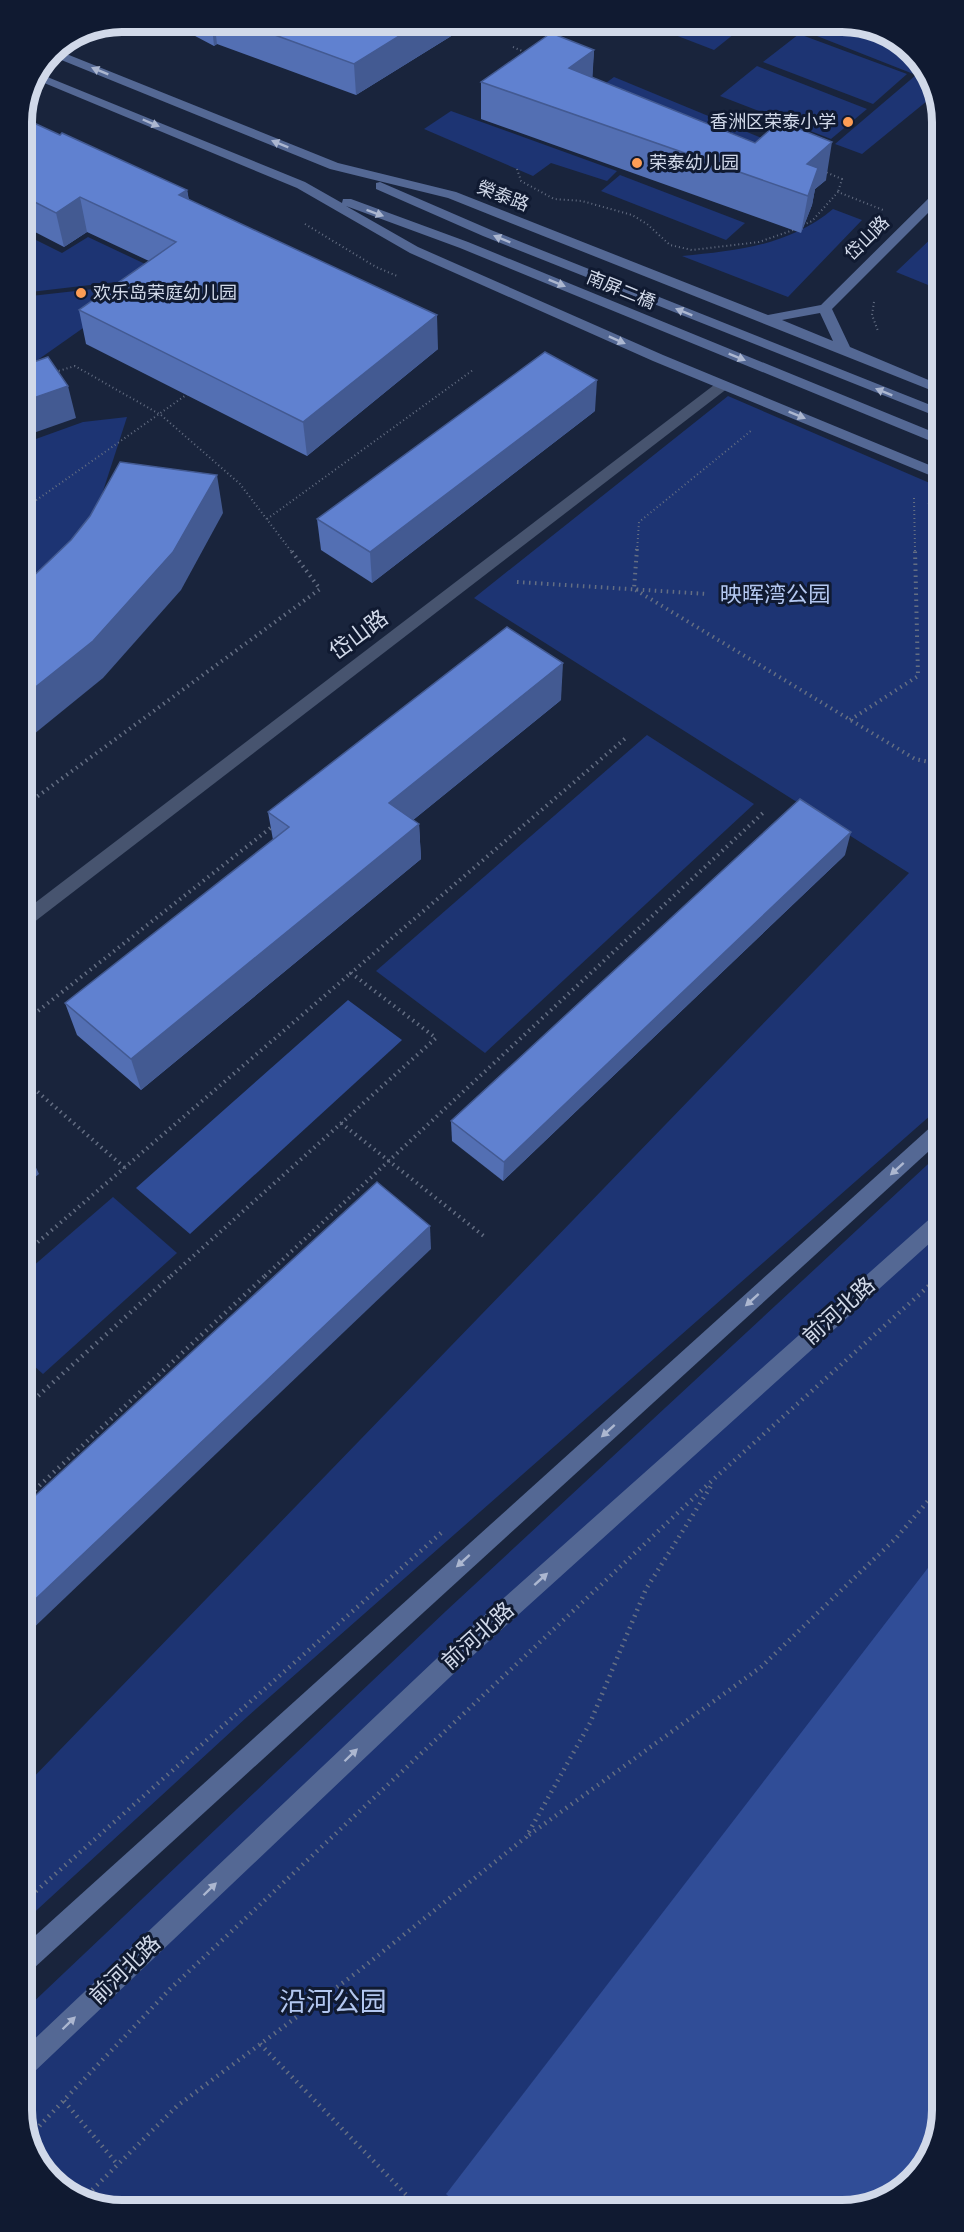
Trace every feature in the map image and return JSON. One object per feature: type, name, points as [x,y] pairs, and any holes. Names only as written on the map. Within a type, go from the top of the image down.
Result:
[{"type":"main road","name":"榮泰路","points":[[61,55],[334,166],[452,195],[932,386]]},
{"type":"main road","points":[[43,78],[301,185],[414,250],[723,385],[932,471]]},
{"type":"main road","name":"南屏二橋","points":[[334,166],[487,233],[932,411]]},
{"type":"main road","name":"南屏二橋","points":[[301,185],[464,245],[932,436]]},
{"type":"main road","name":"岱山路","points":[[825,308],[932,202]]},
{"type":"main road","points":[[767,319],[825,308],[845,350]]},
{"type":"main road","points":[[32,1955],[932,1137]]},
{"type":"main road","name":"前河北路","points":[[32,2058],[460,1652],[932,1229]]},
{"type":"street","name":"岱山路","points":[[32,914],[723,385]]},
{"type":"path","points":[[513,47],[535,56]]},
{"type":"path","points":[[517,169],[521,181],[540,193],[554,199],[582,201],[632,215],[670,245],[692,250],[728,247],[783,235],[812,220],[842,185],[842,179],[820,170]]},
{"type":"path","points":[[838,192],[911,222]]},
{"type":"path","points":[[878,294],[873,304],[872,315],[878,331],[884,337]]},
{"type":"path","points":[[32,800],[320,589],[240,484],[161,415],[75,366],[54,373]]},
{"type":"path","points":[[267,519],[473,370]]},
{"type":"path","points":[[32,503],[161,415],[189,393]]},
{"type":"path","points":[[634,589],[639,522],[752,430]]},
{"type":"path","points":[[850,720],[918,676],[914,498]]},
{"type":"path","points":[[469,579],[708,594]]},
{"type":"path","points":[[634,589],[915,759],[932,763]]},
{"type":"path","points":[[32,1247],[628,736]]},
{"type":"path","points":[[32,1493],[764,812]]},
{"type":"path","points":[[32,1016],[277,822]]},
{"type":"path","points":[[32,1390],[38,1396],[436,1038],[351,974]]},
{"type":"path","points":[[32,1087],[125,1168]]},
{"type":"path","points":[[341,1123],[485,1238]]},
{"type":"path","points":[[34,2131],[170,1989],[717,1476],[932,1283]]},
{"type":"path","points":[[526,1837],[590,1723],[646,1589],[717,1476]]},
{"type":"path","points":[[88,2194],[177,2106],[356,1973],[526,1837],[761,1667],[896,1538],[932,1496]]},
{"type":"path","points":[[260,2044],[411,2200]]},
{"type":"path","points":[[64,2100],[118,2165]]},
{"type":"green space","points":[[667,32],[736,32],[714,50]]},
{"type":"green space","points":[[807,32],[860,33],[882,41],[897,50],[914,67],[928,93],[929,99],[862,154],[835,144],[916,75]]},
{"type":"green space","points":[[799,34],[907,74],[873,104],[763,62]]},
{"type":"green space","points":[[757,66],[867,109],[831,139],[720,96]]},
{"type":"green space","points":[[614,77],[781,146],[747,173],[579,103]]},
{"type":"green space","points":[[451,111],[617,171],[607,181],[551,163],[533,176],[424,129]]},
{"type":"green space","points":[[620,175],[745,223],[726,240],[601,191]]},
{"type":"green space","points":[[833,209],[862,220],[788,297],[682,256],[723,252],[762,244],[799,231]]},
{"type":"green space","points":[[88,237],[160,271],[150,278],[32,292],[32,238],[62,253]]},
{"type":"green space","points":[[932,238],[932,287],[896,272]]},
{"type":"green space","points":[[147,283],[32,364],[32,296]]},
{"type":"green space","name":"映晖湾公园","points":[[728,396],[932,484],[932,1114],[247,1717],[32,1914],[32,1779],[909,873],[474,598]]},
{"type":"green space","points":[[127,417],[84,550],[32,604],[32,440],[83,422]]},
{"type":"green space","points":[[647,735],[754,804],[485,1053],[376,971]]},
{"type":"green space","name":"沿河公园","points":[[932,1160],[932,1565],[447,2193],[454,2200],[116,2200],[93,2196],[67,2182],[50,2165],[41,2150],[32,2122],[32,2003],[446,1611]]},
{"type":"green space","points":[[113,1197],[177,1253],[43,1374],[32,1364],[32,1267]]},
{"type":"shaded area","points":[[348,1000],[402,1040],[190,1234],[136,1188]]},
{"type":"shaded area","points":[[932,1563],[932,2122],[928,2139],[914,2165],[892,2185],[860,2199],[452,2200],[446,2194]]},
{"type":"building","points":[[267,32],[406,32],[354,64]]},
{"type":"building","points":[[551,33],[594,50],[569,68],[755,143],[780,121],[832,142],[807,164],[818,168],[808,196],[481,82]]},
{"type":"building","points":[[32,122],[60,135],[62,133],[187,190],[179,195],[437,315],[303,422],[79,310],[176,242],[80,197],[56,213],[32,201]]},
{"type":"building","points":[[545,352],[597,380],[370,552],[317,519]]},
{"type":"building","points":[[48,357],[68,386],[32,399],[32,363]]},
{"type":"building","points":[[120,462],[217,475],[173,552],[93,641],[32,690],[32,577],[71,540],[90,516]]},
{"type":"building","points":[[507,627],[563,663],[389,803],[419,824],[131,1059],[65,1003],[289,827],[268,812]]},
{"type":"building","points":[[800,799],[851,832],[504,1162],[451,1121]]},
{"type":"building","points":[[377,1182],[430,1226],[32,1602],[32,1499]]},
{"type":"place","name":"香洲区荣泰小学","points":[[848,122]]},
{"type":"place","name":"荣泰幼儿园","points":[[637,163]]},
{"type":"place","name":"欢乐岛荣庭幼儿园","points":[[81,293]]}]
